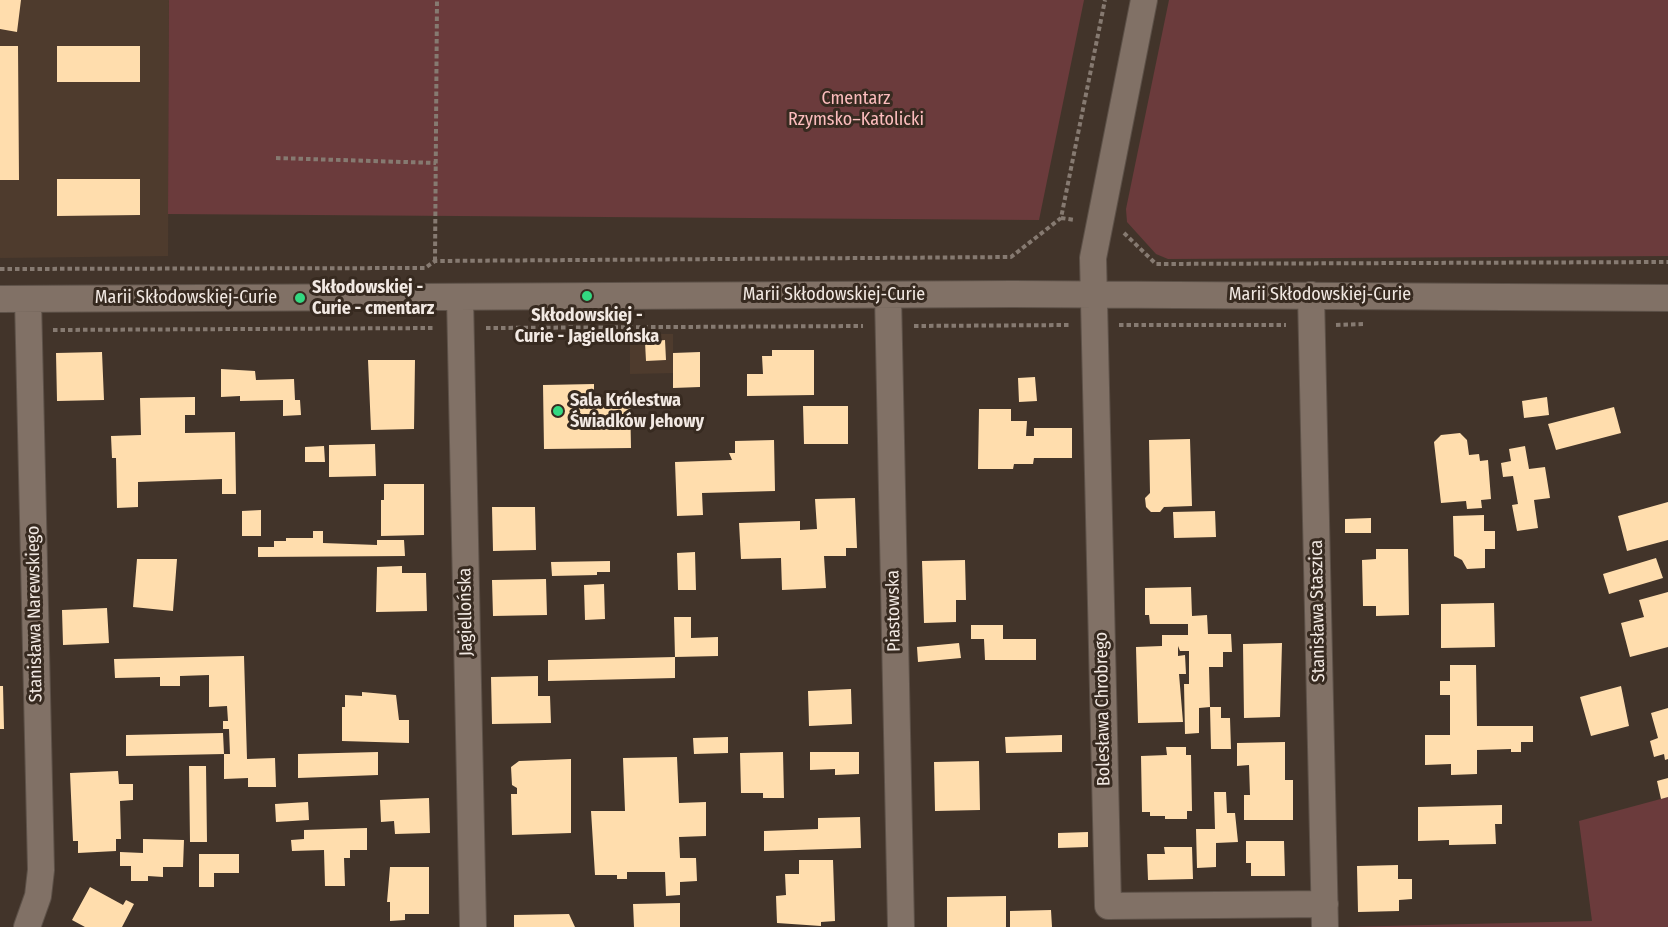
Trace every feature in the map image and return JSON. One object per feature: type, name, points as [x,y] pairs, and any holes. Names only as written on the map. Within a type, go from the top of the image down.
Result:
[{"type":"street","name":"Bolesława Chrobrego","points":[[1144,0],[1093,258],[1108,906],[1325,916]]},
{"type":"street","name":"Marii Skłodowskiej-Curie","points":[[0,299],[888,295],[1668,298]]},
{"type":"street","name":"Piastowska","points":[[888,295],[901,927]]},
{"type":"street","name":"Stanisława Staszica","points":[[1311,295],[1325,916]]},
{"type":"street","name":"Jagiellońska","points":[[460,297],[473,927]]},
{"type":"street","name":"Stanisława Narewskiego","points":[[27,927],[38,896],[41,870],[28,298]]},
{"type":"path","points":[[435,261],[437,0]]},
{"type":"path","points":[[0,269],[425,268],[435,261],[1011,257],[1061,218],[1105,0]]},
{"type":"path","points":[[276,158],[436,162]]},
{"type":"path","points":[[1117,226],[1156,264],[1668,262]]},
{"type":"path","points":[[1330,333],[1332,325],[1368,324]]},
{"type":"path","points":[[903,326],[1295,325]]},
{"type":"path","points":[[478,328],[873,326]]},
{"type":"path","points":[[45,330],[444,328]]},
{"type":"shaded area","points":[[0,0],[169,0],[168,256],[0,258]]},
{"type":"shaded area","points":[[630,334],[673,334],[673,373],[630,374]]},
{"type":"green space","name":"Cmentarz Rzymsko–Katolicki","points":[[169,0],[1084,0],[1039,220],[168,214]]},
{"type":"green space","points":[[1169,0],[1668,0],[1668,256],[1168,259],[1156,254],[1127,222],[1126,209]]},
{"type":"green space","points":[[1668,797],[1668,927],[1345,927],[1592,921],[1579,821]]},
{"type":"building","points":[[0,0],[21,0],[17,32],[0,29]]},
{"type":"building","points":[[0,46],[18,46],[19,180],[0,180]]},
{"type":"building","points":[[57,46],[140,46],[140,82],[57,82]]},
{"type":"building","points":[[57,179],[140,179],[140,215],[57,216]]},
{"type":"building","points":[[665,340],[666,360],[646,361],[645,342]]},
{"type":"building","points":[[772,350],[814,350],[814,395],[747,396],[747,374],[763,374],[762,356],[772,356]]},
{"type":"building","points":[[102,352],[104,400],[57,401],[56,353]]},
{"type":"building","points":[[700,352],[700,387],[673,388],[673,353]]},
{"type":"building","points":[[368,360],[415,360],[414,429],[371,430]]},
{"type":"building","points":[[221,369],[255,371],[256,380],[294,379],[295,400],[300,400],[301,415],[283,416],[283,400],[240,401],[240,396],[221,397]]},
{"type":"building","points":[[1035,377],[1037,401],[1019,402],[1018,378]]},
{"type":"building","points":[[594,384],[594,398],[630,397],[631,448],[544,449],[543,385]]},
{"type":"building","points":[[195,397],[195,415],[185,415],[185,433],[235,432],[236,494],[222,494],[222,479],[138,482],[138,507],[117,508],[116,458],[112,458],[111,436],[141,435],[140,398]]},
{"type":"building","points":[[1547,397],[1549,415],[1524,418],[1522,401]]},
{"type":"building","points":[[803,406],[848,406],[848,444],[804,444]]},
{"type":"building","points":[[1614,407],[1621,433],[1556,450],[1548,424]]},
{"type":"building","points":[[979,409],[1011,409],[1011,421],[1027,421],[1026,436],[1034,436],[1034,428],[1072,428],[1072,458],[1034,458],[1033,464],[1014,464],[1013,469],[978,469]]},
{"type":"building","points":[[1460,433],[1467,440],[1469,455],[1479,454],[1480,461],[1488,460],[1491,499],[1481,500],[1482,508],[1467,509],[1466,501],[1441,503],[1434,442],[1441,435]]},
{"type":"building","points":[[1190,439],[1192,506],[1164,507],[1160,512],[1151,512],[1146,507],[1145,498],[1150,493],[1149,440]]},
{"type":"building","points":[[774,440],[775,491],[702,493],[703,515],[677,516],[675,462],[732,460],[729,453],[735,453],[735,441]]},
{"type":"building","points":[[375,444],[376,476],[329,477],[329,445]]},
{"type":"building","points":[[324,446],[325,462],[305,462],[305,447]]},
{"type":"building","points":[[1525,446],[1529,469],[1545,467],[1550,498],[1534,500],[1538,528],[1517,531],[1512,505],[1518,504],[1513,476],[1503,477],[1501,463],[1511,461],[1509,449]]},
{"type":"building","points":[[384,484],[424,484],[424,535],[381,536],[381,500],[384,500]]},
{"type":"building","points":[[855,498],[857,548],[846,548],[846,556],[824,556],[826,588],[782,590],[781,558],[741,559],[739,523],[800,521],[800,530],[817,529],[815,499]]},
{"type":"building","points":[[1668,502],[1668,540],[1627,551],[1618,516]]},
{"type":"building","points":[[492,507],[535,507],[536,550],[493,551]]},
{"type":"building","points":[[261,510],[261,536],[242,536],[242,511]]},
{"type":"building","points":[[1215,511],[1216,537],[1174,538],[1173,512]]},
{"type":"building","points":[[1484,515],[1484,531],[1495,531],[1495,549],[1485,549],[1485,568],[1467,569],[1462,560],[1454,556],[1453,516]]},
{"type":"building","points":[[1371,518],[1371,533],[1345,533],[1345,519]]},
{"type":"building","points":[[313,531],[323,531],[323,543],[377,545],[377,540],[404,540],[405,556],[258,557],[258,547],[274,547],[274,541],[286,541],[286,538],[313,538]]},
{"type":"building","points":[[1376,549],[1408,549],[1409,615],[1376,616],[1376,606],[1363,606],[1362,560],[1376,559]]},
{"type":"building","points":[[695,552],[696,590],[678,590],[677,553]]},
{"type":"building","points":[[1656,558],[1663,578],[1609,594],[1603,574]]},
{"type":"building","points":[[137,559],[177,559],[173,611],[133,607]]},
{"type":"building","points":[[965,560],[966,600],[956,600],[956,622],[924,623],[922,561]]},
{"type":"building","points":[[610,561],[610,572],[597,572],[597,575],[552,576],[551,562]]},
{"type":"building","points":[[402,566],[402,573],[426,573],[427,611],[376,612],[377,567]]},
{"type":"building","points":[[546,579],[547,615],[493,616],[492,580]]},
{"type":"building","points":[[604,584],[605,619],[585,620],[584,585]]},
{"type":"building","points":[[1191,587],[1192,616],[1207,615],[1208,634],[1231,634],[1232,652],[1223,652],[1223,667],[1209,667],[1210,707],[1199,708],[1199,733],[1185,734],[1184,684],[1189,684],[1189,651],[1180,651],[1178,646],[1178,656],[1185,655],[1186,674],[1179,674],[1183,722],[1138,723],[1136,647],[1162,646],[1162,635],[1188,635],[1188,624],[1150,624],[1149,615],[1145,615],[1145,588]]},
{"type":"building","points":[[1668,592],[1668,647],[1630,657],[1621,623],[1644,617],[1639,600]]},
{"type":"building","points":[[1494,603],[1495,647],[1441,648],[1441,604]]},
{"type":"building","points":[[107,608],[109,643],[63,645],[62,610]]},
{"type":"building","points":[[674,617],[691,617],[691,638],[718,637],[718,656],[675,657]]},
{"type":"building","points":[[971,625],[1003,625],[1003,639],[1036,639],[1036,660],[985,660],[984,639],[971,639]]},
{"type":"building","points":[[959,643],[961,658],[918,662],[917,647]]},
{"type":"building","points":[[1282,643],[1280,717],[1244,718],[1243,644]]},
{"type":"building","points":[[244,656],[247,759],[275,758],[276,787],[248,787],[248,778],[224,779],[224,754],[230,754],[229,729],[223,729],[223,721],[228,721],[227,706],[209,707],[209,675],[180,676],[180,686],[160,686],[160,677],[115,678],[114,659]]},
{"type":"building","points":[[675,657],[675,678],[548,681],[548,660]]},
{"type":"building","points":[[1450,665],[1476,665],[1477,726],[1533,726],[1533,742],[1521,742],[1521,752],[1511,752],[1511,749],[1477,750],[1477,774],[1451,775],[1451,764],[1425,765],[1425,735],[1450,735],[1450,695],[1440,695],[1440,681],[1450,681]]},
{"type":"building","points":[[538,676],[538,696],[550,696],[551,723],[492,724],[491,677]]},
{"type":"building","points":[[0,686],[3,686],[4,729],[0,729]]},
{"type":"building","points":[[1621,686],[1629,726],[1591,736],[1580,697]]},
{"type":"building","points":[[851,689],[852,724],[809,726],[808,691]]},
{"type":"building","points":[[362,692],[396,695],[399,720],[409,720],[409,743],[342,741],[342,707],[345,707],[345,695],[362,696]]},
{"type":"building","points":[[1210,707],[1221,707],[1221,718],[1230,718],[1231,749],[1211,749]]},
{"type":"building","points":[[1668,708],[1668,759],[1665,760],[1664,754],[1654,757],[1650,741],[1658,738],[1651,713]]},
{"type":"building","points":[[223,733],[224,754],[126,756],[126,735]]},
{"type":"building","points":[[1062,735],[1062,752],[1006,753],[1005,737]]},
{"type":"building","points":[[728,737],[728,753],[694,754],[693,738]]},
{"type":"building","points":[[1285,742],[1285,780],[1293,780],[1293,820],[1244,820],[1244,795],[1250,795],[1249,765],[1237,766],[1237,743]]},
{"type":"building","points":[[1166,747],[1186,747],[1186,755],[1191,755],[1192,811],[1187,811],[1187,819],[1165,819],[1165,816],[1150,816],[1150,812],[1142,812],[1141,756],[1167,755]]},
{"type":"building","points":[[378,752],[378,775],[298,778],[298,754]]},
{"type":"building","points":[[783,752],[784,798],[763,798],[763,793],[741,793],[740,753]]},
{"type":"building","points":[[810,752],[859,752],[859,774],[835,775],[835,769],[810,770]]},
{"type":"building","points":[[677,757],[679,803],[706,802],[706,836],[679,837],[680,858],[696,858],[697,881],[680,882],[680,895],[666,896],[665,872],[627,872],[627,879],[617,879],[617,875],[595,875],[591,811],[625,811],[623,758]]},
{"type":"building","points":[[571,759],[571,833],[512,835],[511,794],[517,794],[517,788],[512,785],[511,767],[519,761]]},
{"type":"building","points":[[979,761],[980,810],[935,811],[934,762]]},
{"type":"building","points":[[189,766],[206,766],[207,842],[190,842]]},
{"type":"building","points":[[118,771],[119,784],[133,784],[133,800],[120,801],[121,839],[116,839],[116,851],[78,853],[78,841],[73,841],[70,773]]},
{"type":"building","points":[[1668,778],[1668,797],[1661,799],[1657,781]]},
{"type":"building","points":[[1214,792],[1226,792],[1227,813],[1235,813],[1238,842],[1216,843],[1216,867],[1197,868],[1196,829],[1215,829]]},
{"type":"building","points":[[429,798],[430,833],[395,834],[394,821],[381,822],[380,800]]},
{"type":"building","points":[[308,802],[309,820],[276,822],[275,804]]},
{"type":"building","points":[[1502,805],[1502,824],[1495,824],[1496,844],[1449,845],[1449,840],[1418,841],[1418,807]]},
{"type":"building","points":[[860,817],[861,848],[764,851],[764,831],[818,829],[818,818]]},
{"type":"building","points":[[367,828],[367,850],[350,850],[350,858],[344,858],[345,886],[325,886],[324,850],[292,851],[291,840],[304,839],[304,830]]},
{"type":"building","points":[[1088,832],[1088,847],[1058,848],[1058,833]]},
{"type":"building","points":[[143,839],[184,840],[183,867],[163,867],[163,877],[148,876],[148,881],[131,881],[131,866],[120,866],[120,852],[143,853]]},
{"type":"building","points":[[1246,841],[1284,841],[1285,876],[1251,876],[1251,863],[1246,863]]},
{"type":"building","points":[[1164,847],[1192,847],[1193,879],[1148,880],[1147,854],[1165,854]]},
{"type":"building","points":[[199,854],[239,854],[239,873],[214,873],[214,887],[199,887]]},
{"type":"building","points":[[799,860],[833,860],[835,921],[821,922],[821,926],[777,923],[776,896],[786,895],[785,874],[799,874]]},
{"type":"building","points":[[1398,865],[1398,879],[1412,879],[1412,899],[1399,900],[1399,911],[1358,912],[1357,866]]},
{"type":"building","points":[[390,867],[429,867],[429,914],[405,914],[405,920],[390,921],[390,902],[387,902]]},
{"type":"building","points":[[90,887],[123,905],[126,900],[134,904],[122,927],[85,927],[72,920]]},
{"type":"building","points":[[1006,896],[1006,927],[947,927],[947,897]]},
{"type":"building","points":[[680,903],[680,927],[634,927],[633,904]]},
{"type":"building","points":[[1051,910],[1052,927],[1010,927],[1010,911]]},
{"type":"building","points":[[569,914],[575,927],[514,927],[514,915]]},
{"type":"place","name":"Skłodowskiej - Curie - Jagiellońska","points":[[587,296]]},
{"type":"place","name":"Skłodowskiej - Curie - cmentarz","points":[[300,298]]},
{"type":"place","name":"Sala Królestwa Świadków Jehowy","points":[[558,411]]}]
